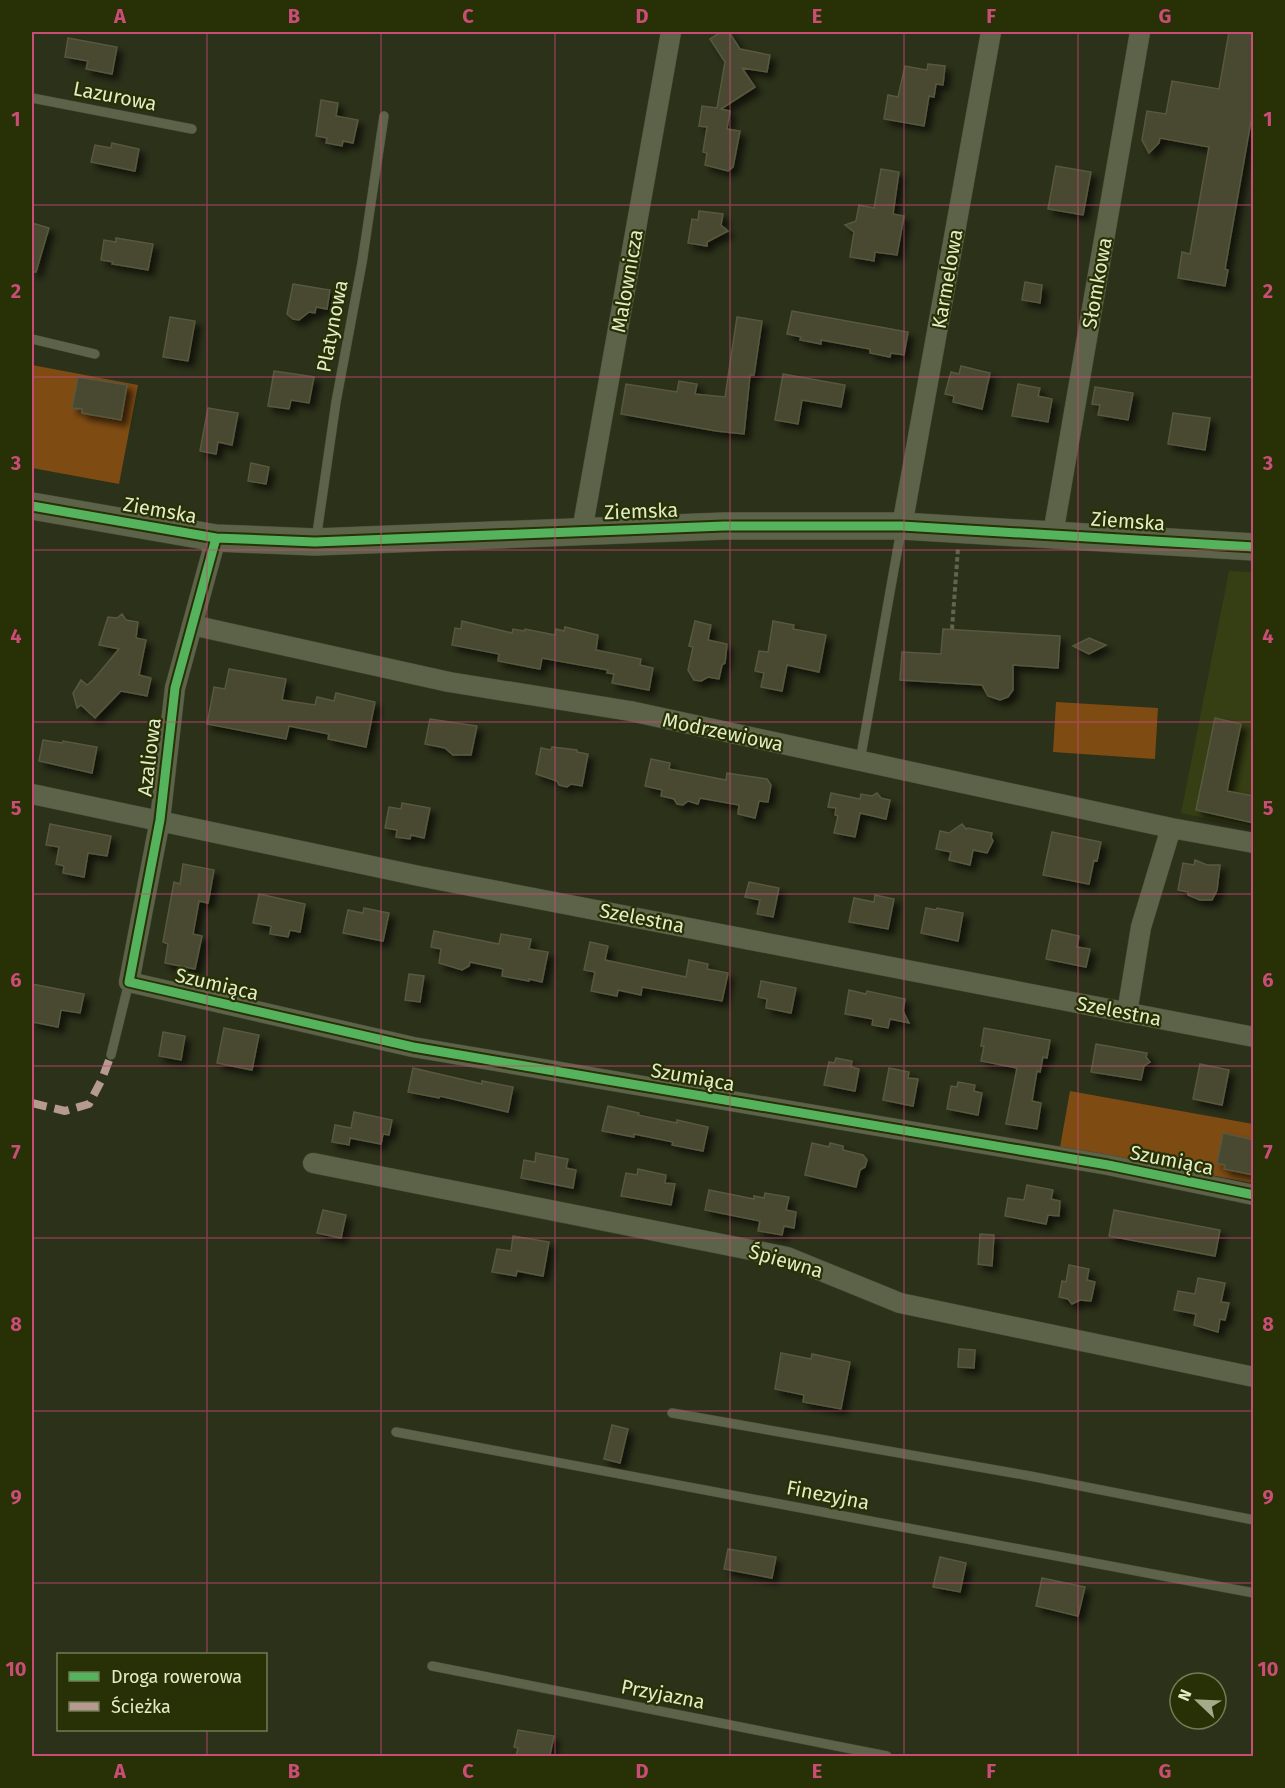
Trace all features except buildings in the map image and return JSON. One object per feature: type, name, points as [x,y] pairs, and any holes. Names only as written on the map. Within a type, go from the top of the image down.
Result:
[{"type":"street","name":"Malownicza","points":[[582,531],[671,32]]},
{"type":"street","name":"Karmelowa","points":[[902,526],[991,32]]},
{"type":"street","name":"Słomkowa","points":[[1053,534],[1140,32]]},
{"type":"street","name":"Ziemska","points":[[32,506],[216,538],[315,542],[724,526],[902,526],[1254,547]]},
{"type":"street","name":"Azaliowa","points":[[129,982],[160,820],[175,688],[216,538]]},
{"type":"street","name":"Modrzewiowa","points":[[192,625],[449,682],[630,711],[1171,828],[1254,843]]},
{"type":"street","name":"Szelestna","points":[[32,794],[419,876],[1254,1037]]},
{"type":"street","points":[[1127,1013],[1142,927],[1171,828]]},
{"type":"street","name":"Szumiąca","points":[[129,982],[413,1047],[1108,1165],[1254,1195]]},
{"type":"street","name":"Śpiewna","points":[[313,1163],[787,1257],[900,1304],[1254,1377]]},
{"type":"lane","name":"Lazurowa","points":[[32,98],[192,129]]},
{"type":"lane","name":"Platynowa","points":[[315,542],[384,116]]},
{"type":"lane","points":[[32,339],[95,354]]},
{"type":"lane","points":[[860,760],[902,526]]},
{"type":"lane","name":"Azaliowa","points":[[111,1055],[129,982]]},
{"type":"lane","points":[[672,1413],[1030,1476],[1254,1520]]},
{"type":"lane","name":"Finezyjna","points":[[396,1432],[1254,1593]]},
{"type":"lane","name":"Przyjazna","points":[[432,1666],[887,1756]]},
{"type":"path","points":[[952,629],[959,542]]},
{"type":"shaded area","points":[[32,365],[138,385],[119,484],[32,468]]},
{"type":"shaded area","points":[[1229,571],[1253,572],[1253,828],[1181,813]]},
{"type":"shaded area","points":[[1056,702],[1158,708],[1155,759],[1053,752]]},
{"type":"shaded area","points":[[1070,1091],[1253,1124],[1253,1183],[1060,1147]]},
{"type":"marked path","points":[[32,1103],[65,1111],[89,1104],[111,1055]]},
{"type":"cycle path","points":[[32,506],[216,538],[315,542],[724,526],[902,526],[1254,547]]},
{"type":"cycle path","points":[[216,538],[175,688],[160,820],[129,982],[413,1047],[1108,1165],[1254,1195]]}]
